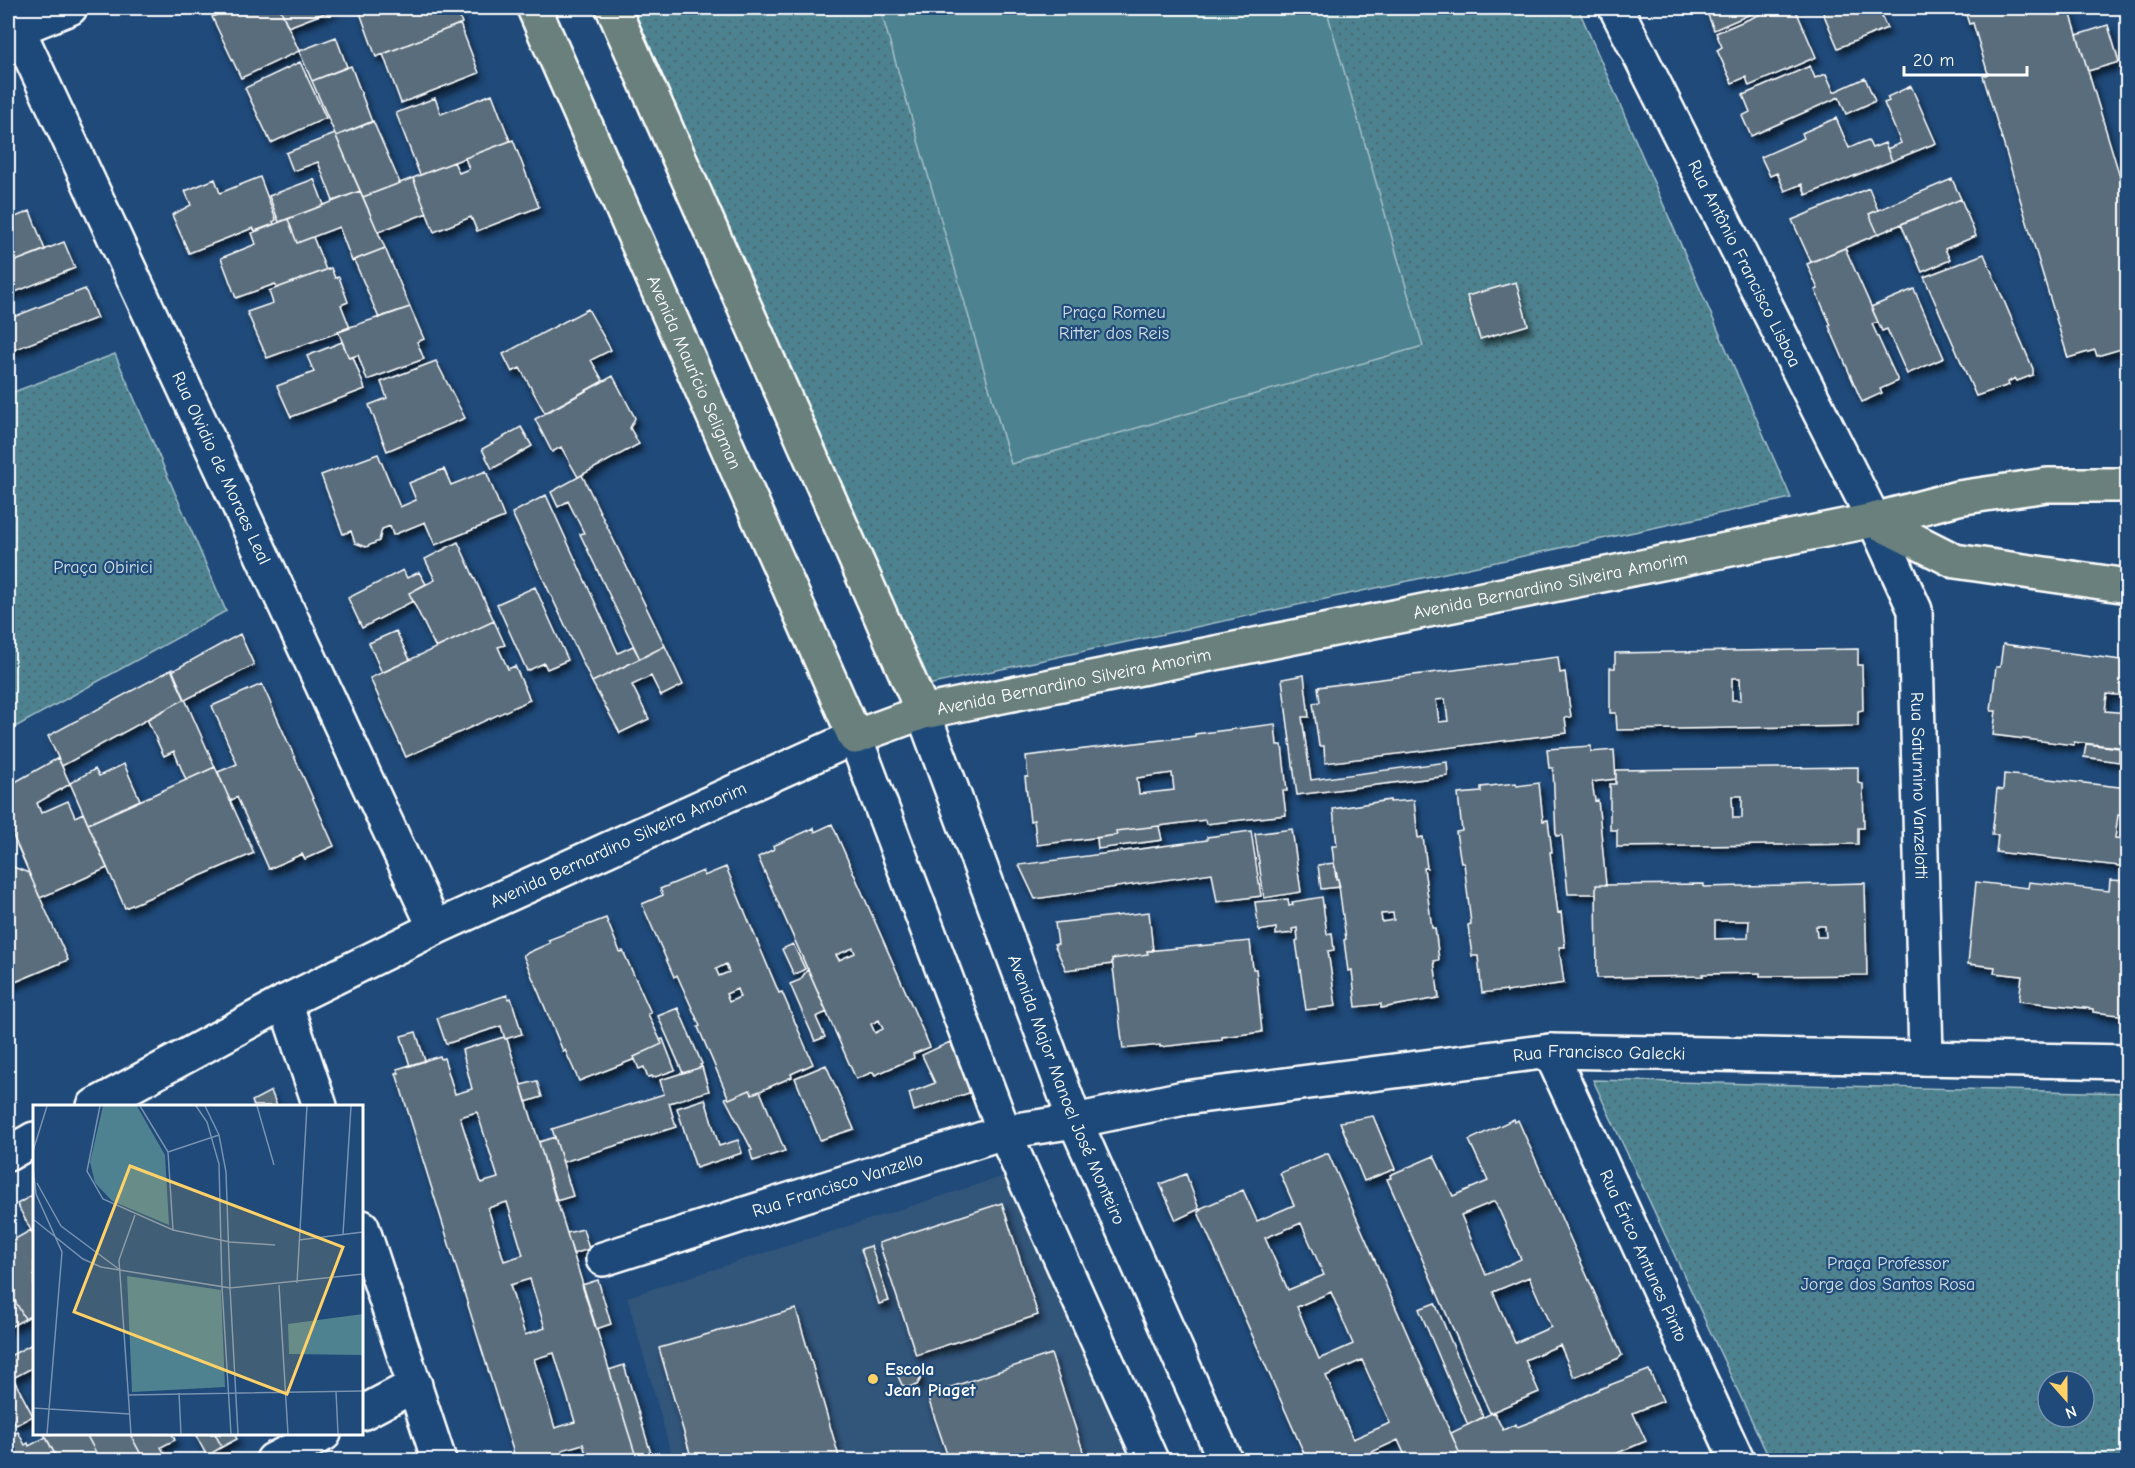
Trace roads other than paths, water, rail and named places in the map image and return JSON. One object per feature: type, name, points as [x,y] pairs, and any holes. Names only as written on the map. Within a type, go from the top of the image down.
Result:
[{"type":"main road","name":"Avenida Maurício Seligman","points":[[534,8],[855,737]]},
{"type":"main road","points":[[613,8],[923,712]]},
{"type":"main road","name":"Avenida Bernardino Silveira Amorim","points":[[855,737],[923,712],[1874,520],[1958,498],[2047,485],[2127,485]]},
{"type":"main road","points":[[1874,520],[1954,561],[2127,586]]},
{"type":"street","points":[[11,23],[70,8]]},
{"type":"street","name":"Rua Antônio Francisco Lisboa","points":[[1616,8],[1874,520]]},
{"type":"street","name":"Rua Olvidio de Moraes Leal","points":[[11,23],[435,928]]},
{"type":"street","name":"Rua Saturnino Vanzelotti","points":[[1874,520],[1915,610],[1926,1058]]},
{"type":"street","name":"Avenida Major Manoel José Monteiro","points":[[923,712],[1075,1121],[1225,1461]]},
{"type":"street","points":[[855,737],[1004,1132],[1151,1461]]},
{"type":"street","name":"Avenida Bernardino Silveira Amorim","points":[[98,1105],[285,1002],[435,928],[855,737]]},
{"type":"street","points":[[285,1002],[319,1105]]},
{"type":"street","name":"Rua Francisco Galecki","points":[[1075,1121],[1185,1098],[1550,1051],[2127,1062]]},
{"type":"street","name":"Rua Érico Antunes Pinto","points":[[1550,1051],[1737,1461]]},
{"type":"street","name":"Rua Francisco Vanzello","points":[[603,1258],[1004,1132],[1075,1121]]},
{"type":"street","points":[[8,1154],[33,1140]]},
{"type":"street","points":[[363,1230],[439,1461]]},
{"type":"street","points":[[363,1412],[415,1385]]},
{"type":"street","points":[[273,1461],[322,1435]]},
{"type":"place","name":"Escola Jean Piaget","points":[[873,1379]]},
{"type":"park label","name":"Praça Romeu Ritter dos Reis","points":[[1114,322]]},
{"type":"park label","name":"Praça Obirici","points":[[103,567]]},
{"type":"park label","name":"Praça Professor Jorge dos Santos Rosa","points":[[1888,1273]]}]
